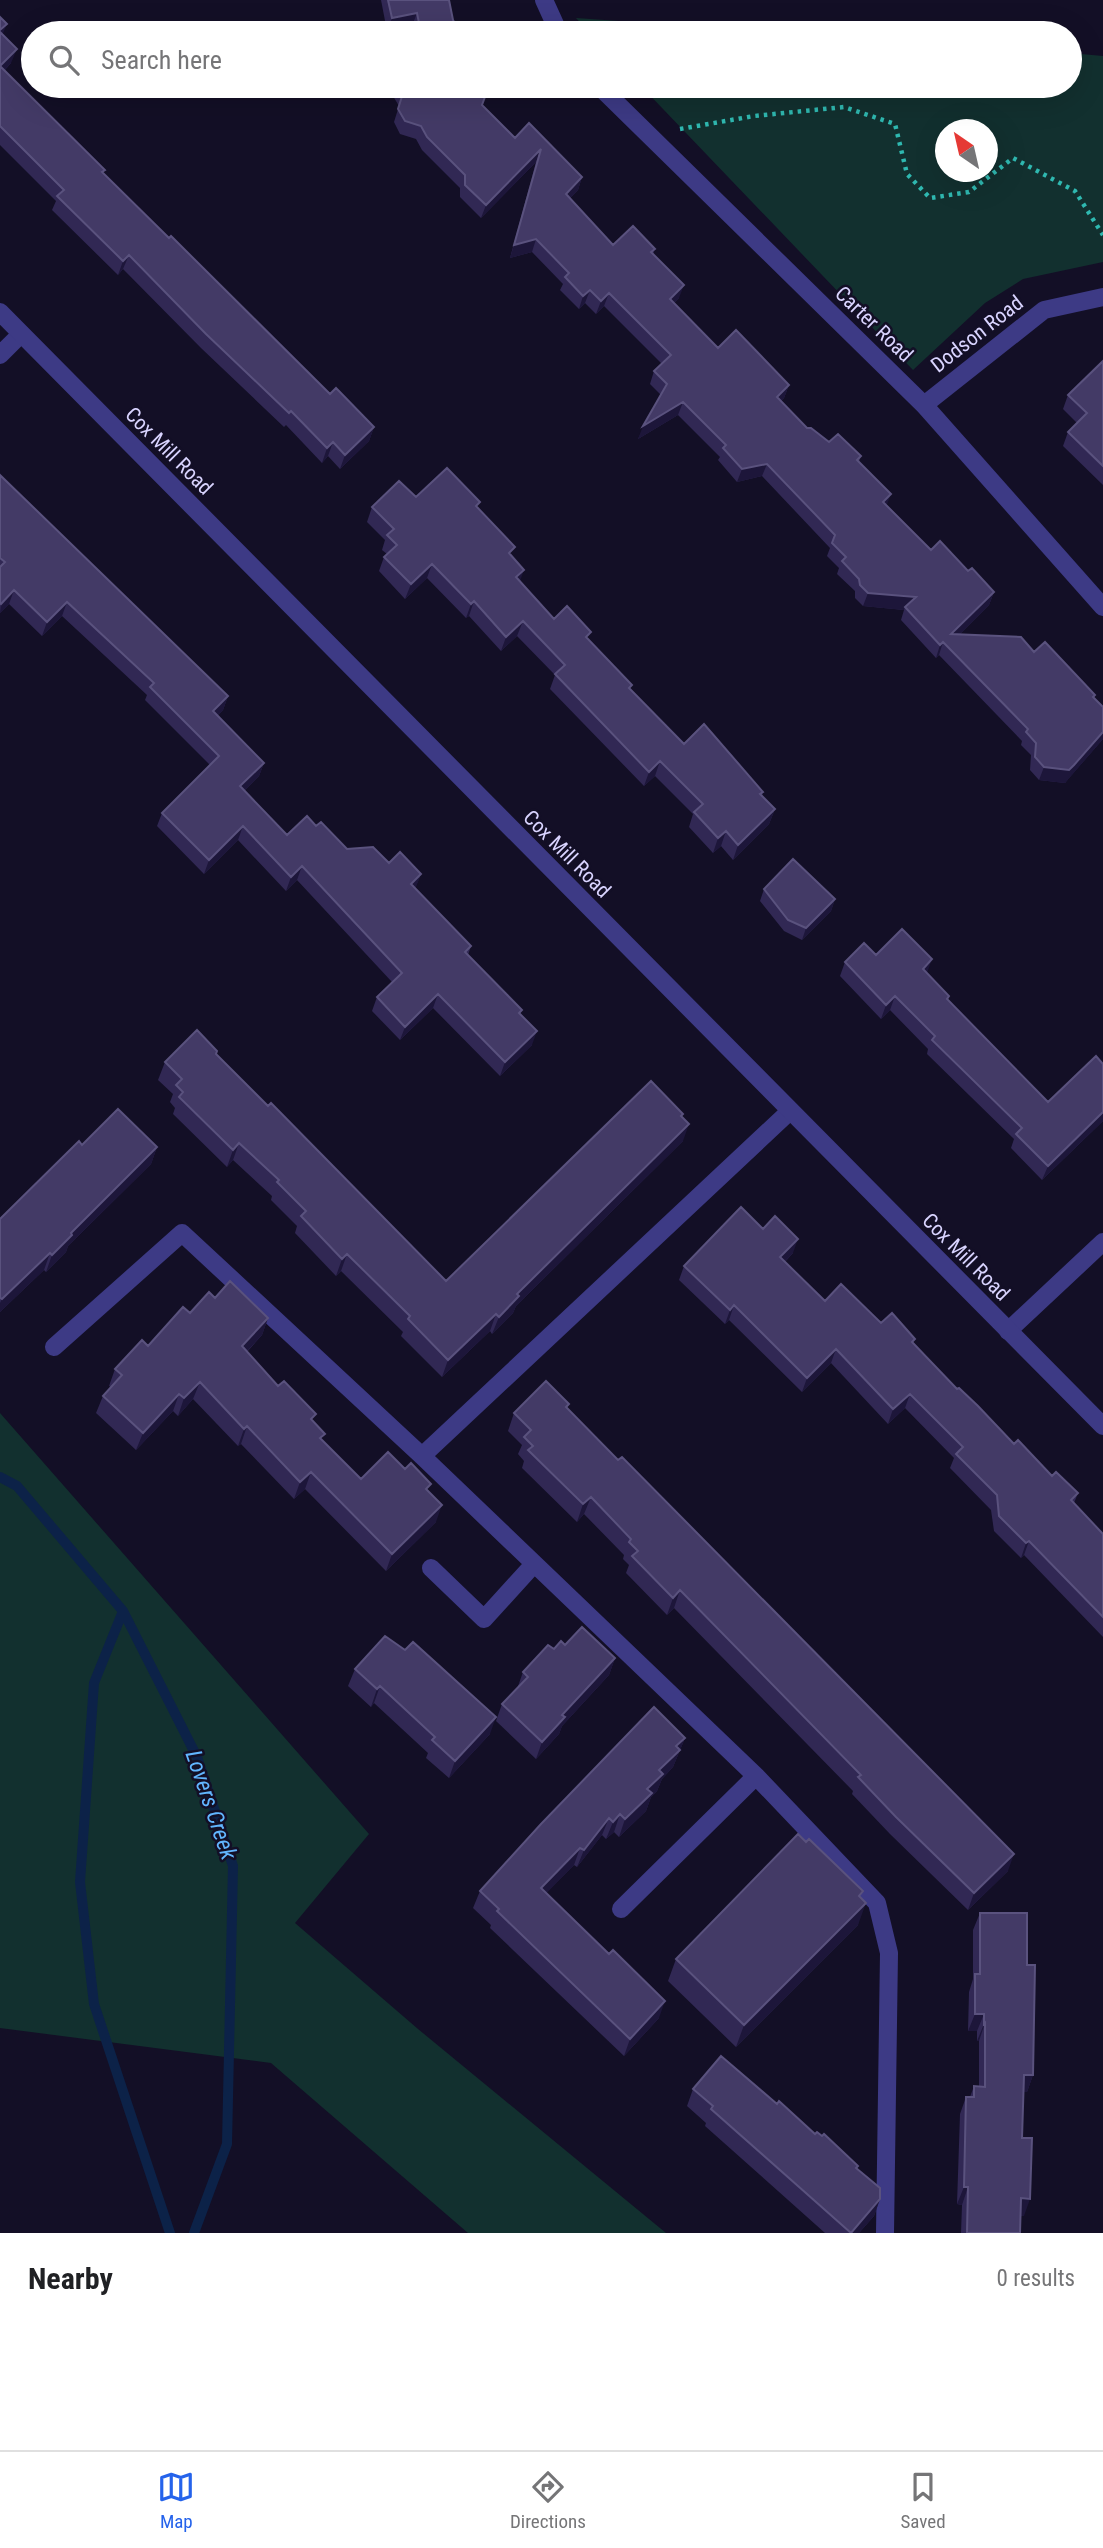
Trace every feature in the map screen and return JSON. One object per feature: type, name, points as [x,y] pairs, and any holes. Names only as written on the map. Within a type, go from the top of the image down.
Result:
[{"type":"street","points":[[544,0],[554,21]]},
{"type":"street","name":"Carter Road","points":[[611,98],[924,405],[1103,607]]},
{"type":"street","name":"Dodson Road","points":[[924,405],[1044,310],[1103,297]]},
{"type":"street","name":"Cox Mill Road","points":[[0,313],[1103,1426]]},
{"type":"street","points":[[0,355],[21,334]]},
{"type":"street","points":[[422,1456],[790,1111]]},
{"type":"street","points":[[54,1347],[182,1233],[422,1456],[756,1776],[877,1903],[889,1953],[885,2233]]},
{"type":"street","points":[[1008,1331],[1103,1242]]},
{"type":"street","points":[[431,1568],[484,1619],[534,1564]]},
{"type":"street","points":[[621,1909],[756,1776]]},
{"type":"path","points":[[649,135],[754,116],[844,107],[895,124],[907,174],[930,198],[969,192],[1013,158],[1075,191],[1103,235]]},
{"type":"green space","points":[[576,18],[618,21],[579,21]]},
{"type":"green space","points":[[1082,54],[1103,56],[1103,262],[1023,279],[985,303],[913,370],[652,98],[1082,98]]},
{"type":"green space","points":[[0,1413],[369,1834],[295,1923],[418,2029],[666,2233],[468,2233],[271,2063],[0,2028]]},
{"type":"building","points":[[388,0],[449,0],[454,21],[419,21],[417,13],[392,18]]},
{"type":"building","points":[[0,17],[7,24],[0,30]]},
{"type":"building","points":[[0,32],[17,49],[0,66]]},
{"type":"building","points":[[0,66],[21,87],[21,98],[32,98],[105,170],[102,172],[169,238],[171,236],[330,394],[336,388],[374,427],[345,455],[333,442],[327,448],[291,411],[289,413],[206,334],[129,255],[123,261],[57,196],[64,190],[0,126]]},
{"type":"building","points":[[401,98],[485,98],[482,105],[515,138],[529,123],[582,177],[566,194],[613,245],[633,226],[655,249],[651,252],[684,285],[670,299],[718,348],[736,330],[789,385],[777,397],[807,428],[811,428],[829,442],[838,434],[861,456],[857,460],[891,494],[883,502],[931,550],[940,541],[968,571],[972,568],[994,592],[951,634],[1021,637],[1034,652],[1045,642],[1095,695],[1093,697],[1103,707],[1103,732],[1069,770],[1044,767],[1035,757],[1036,743],[1026,732],[1028,729],[943,642],[940,645],[905,607],[916,597],[868,593],[860,585],[859,579],[842,561],[846,557],[832,543],[835,535],[767,464],[742,469],[723,448],[726,445],[683,402],[643,426],[667,384],[654,371],[671,355],[609,293],[601,301],[590,290],[583,296],[565,277],[569,273],[536,239],[514,245],[541,149],[486,205],[465,185],[465,175],[427,137],[421,126],[405,121],[398,109]]},
{"type":"building","points":[[1103,361],[1103,466],[1068,432],[1087,413],[1068,395]]},
{"type":"building","points":[[447,468],[480,502],[476,506],[515,547],[509,553],[524,570],[516,577],[554,619],[567,606],[591,632],[586,637],[632,685],[629,688],[684,744],[704,724],[763,792],[760,794],[775,809],[738,845],[726,831],[718,838],[694,812],[703,804],[660,761],[649,772],[555,674],[565,665],[523,621],[506,637],[474,601],[471,604],[432,564],[411,584],[384,557],[397,545],[387,535],[394,529],[372,507],[399,481],[416,497]]},
{"type":"building","points":[[0,475],[228,696],[213,711],[264,763],[240,786],[287,835],[307,816],[316,826],[321,822],[347,849],[373,847],[389,863],[400,852],[421,874],[411,884],[471,946],[465,952],[522,1010],[519,1013],[537,1031],[505,1062],[438,994],[405,1027],[377,997],[402,973],[302,866],[291,877],[243,826],[209,860],[162,813],[219,756],[150,687],[154,683],[67,602],[47,622],[14,590],[0,603],[0,567],[5,562],[0,558]]},
{"type":"building","points":[[793,859],[835,899],[806,928],[788,920],[764,889]]},
{"type":"building","points":[[902,929],[932,959],[923,969],[949,996],[947,999],[1048,1102],[1096,1056],[1103,1064],[1103,1112],[1048,1166],[1016,1134],[1022,1128],[932,1040],[935,1036],[895,996],[886,1005],[845,962],[864,943],[876,955]]},
{"type":"building","points":[[197,1030],[217,1051],[216,1054],[268,1106],[271,1103],[446,1281],[651,1081],[683,1114],[681,1116],[689,1124],[517,1294],[519,1296],[499,1317],[496,1314],[448,1360],[408,1319],[410,1316],[347,1254],[342,1259],[301,1216],[306,1211],[277,1182],[279,1180],[239,1143],[233,1150],[179,1097],[183,1092],[176,1085],[182,1079],[165,1062]]},
{"type":"building","points":[[118,1109],[157,1147],[52,1255],[50,1253],[0,1298],[0,1219],[79,1141],[82,1145]]},
{"type":"building","points":[[741,1207],[763,1229],[775,1216],[798,1239],[780,1257],[825,1301],[841,1284],[881,1323],[892,1313],[915,1339],[912,1342],[957,1389],[978,1406],[1014,1444],[1018,1440],[1052,1476],[1056,1472],[1078,1493],[1071,1500],[1103,1534],[1103,1617],[1029,1541],[1026,1543],[999,1516],[997,1495],[956,1454],[963,1447],[910,1394],[893,1409],[836,1349],[807,1378],[734,1305],[730,1310],[684,1266]]},
{"type":"building","points":[[230,1281],[268,1318],[242,1346],[278,1386],[284,1381],[316,1414],[311,1419],[325,1434],[320,1438],[361,1479],[388,1452],[405,1469],[411,1463],[431,1484],[426,1489],[442,1505],[392,1554],[311,1472],[300,1482],[247,1426],[244,1429],[200,1382],[184,1398],[179,1394],[143,1433],[103,1396],[122,1375],[115,1369],[142,1340],[148,1346],[183,1307],[190,1313],[209,1292],[215,1298]]},
{"type":"building","points":[[546,1381],[569,1404],[566,1407],[618,1460],[622,1457],[1014,1854],[974,1893],[896,1817],[858,1777],[861,1775],[680,1590],[673,1598],[632,1556],[638,1551],[629,1542],[631,1539],[591,1497],[583,1504],[528,1450],[533,1446],[524,1437],[531,1430],[514,1413]]},
{"type":"building","points":[[582,1627],[615,1658],[562,1715],[565,1717],[542,1742],[502,1704],[528,1677],[523,1672],[548,1645],[554,1649],[561,1641],[565,1645]]},
{"type":"building","points":[[385,1636],[405,1650],[413,1642],[496,1717],[455,1761],[432,1740],[435,1737],[380,1686],[377,1689],[355,1669]]},
{"type":"building","points":[[654,1707],[685,1738],[676,1746],[680,1750],[659,1770],[663,1774],[647,1789],[652,1793],[625,1819],[620,1814],[613,1822],[609,1818],[584,1850],[580,1848],[541,1888],[609,1954],[613,1950],[665,2001],[630,2039],[497,1911],[499,1909],[480,1891]]},
{"type":"building","points":[[798,1834],[806,1842],[809,1839],[863,1891],[859,1896],[866,1903],[744,2025],[676,1959]]},
{"type":"building","points":[[980,1913],[1027,1913],[1027,1965],[1035,1965],[1033,2075],[1024,2075],[1022,2138],[1032,2138],[1030,2199],[1021,2198],[1020,2233],[967,2233],[968,2187],[964,2187],[966,2097],[974,2097],[974,2086],[985,2087],[984,2014],[975,2014],[975,1974],[980,1974]]},
{"type":"building","points":[[721,2056],[777,2104],[779,2101],[815,2134],[824,2134],[858,2166],[856,2168],[880,2188],[880,2199],[851,2233],[711,2109],[713,2106],[693,2089]]},
{"type":"waterway","name":"Lovers Creek","points":[[0,1477],[17,1486],[123,1611],[197,1757],[233,1866],[227,2144],[194,2233]]},
{"type":"waterway","points":[[123,1611],[94,1683],[80,1882],[94,2004],[170,2233]]}]
